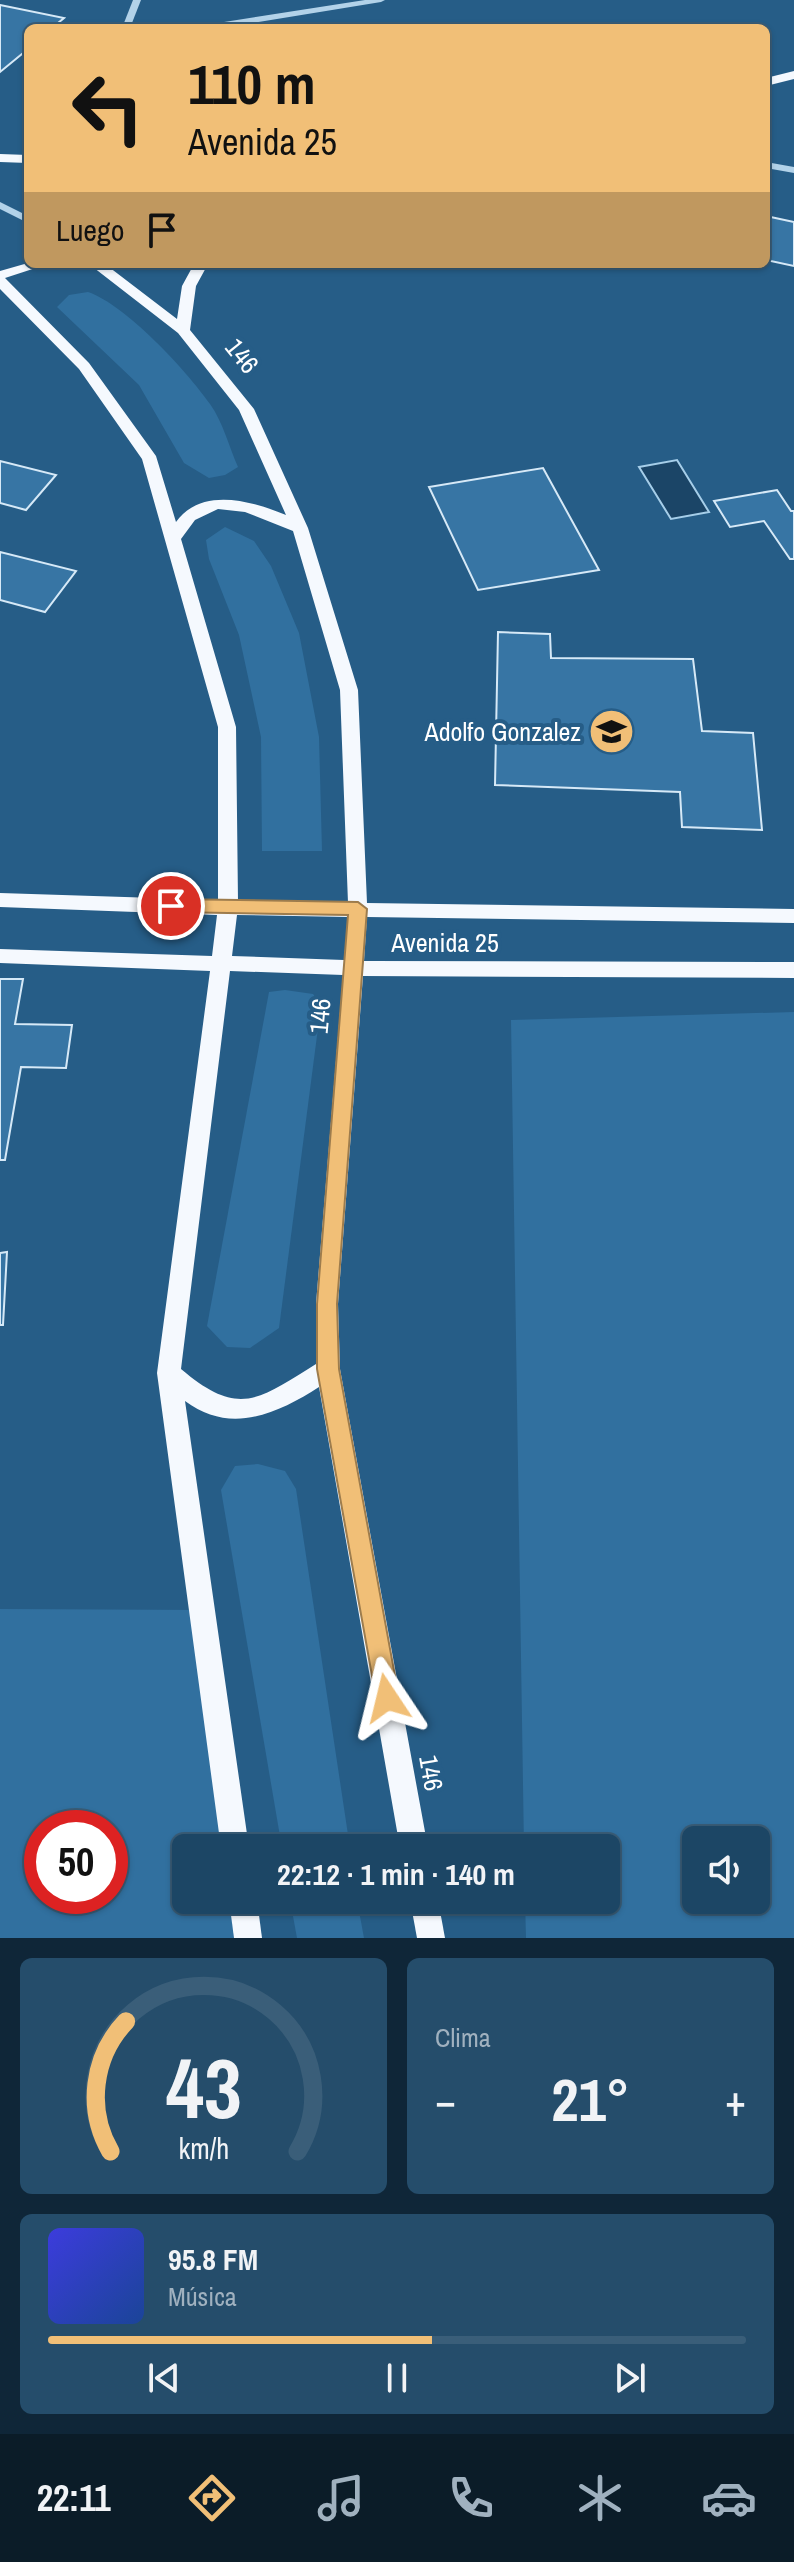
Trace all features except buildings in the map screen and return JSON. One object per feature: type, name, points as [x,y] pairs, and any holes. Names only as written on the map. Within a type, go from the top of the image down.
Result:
[{"type":"main road","points":[[770,71],[794,68]]},
{"type":"main road","points":[[770,81],[794,75]]},
{"type":"main road","points":[[0,158],[24,159]]},
{"type":"main road","points":[[29,268],[0,278],[84,366],[150,459],[227,727],[228,908],[169,1373],[233,1834]]},
{"type":"main road","name":"146","points":[[101,268],[183,330],[246,409],[300,528],[349,690],[358,909],[327,1304],[328,1369],[411,1834]]},
{"type":"main road","points":[[183,330],[189,286],[199,268]]},
{"type":"main road","points":[[173,539],[192,514],[212,507],[258,508],[300,528]]},
{"type":"main road","name":"Avenida 25","points":[[0,900],[228,908],[794,916]]},
{"type":"main road","name":"Avenida 25","points":[[0,956],[354,968],[794,970]]},
{"type":"main road","points":[[169,1373],[208,1403],[244,1412],[273,1403],[328,1369]]},
{"type":"main road","points":[[245,1914],[248,1938]]},
{"type":"main road","points":[[427,1914],[431,1938]]},
{"type":"street","points":[[122,0],[135,4],[128,24]]},
{"type":"street","points":[[230,24],[381,0]]},
{"type":"street","points":[[770,166],[794,170]]},
{"type":"street","points":[[0,205],[24,218]]},
{"type":"shaded area","points":[[88,292],[120,310],[137,324],[186,374],[215,411],[238,467],[225,475],[209,478],[184,463],[139,385],[57,307],[69,295]]},
{"type":"shaded area","points":[[677,460],[709,512],[671,519],[639,467]]},
{"type":"shaded area","points":[[225,527],[254,541],[271,566],[299,633],[319,737],[322,851],[262,851],[261,737],[239,635],[209,559],[206,540]]},
{"type":"shaded area","points":[[285,990],[313,994],[321,1005],[279,1328],[250,1348],[227,1347],[207,1326],[269,992]]},
{"type":"shaded area","points":[[794,1012],[794,1938],[526,1938],[525,1914],[620,1914],[620,1834],[524,1834],[511,1020]]},
{"type":"shaded area","points":[[258,1464],[285,1471],[296,1489],[348,1834],[280,1834],[221,1490],[235,1466]]},
{"type":"shaded area","points":[[0,1609],[202,1610],[233,1834],[172,1834],[172,1914],[245,1914],[248,1938],[0,1938]]},
{"type":"shaded area","points":[[293,1914],[360,1914],[364,1938],[297,1938]]},
{"type":"place","name":"Adolfo Gonzalez","points":[[612,732]]},
{"type":"route","points":[[171,906],[358,909],[327,1304],[328,1369],[387,1698]]}]
